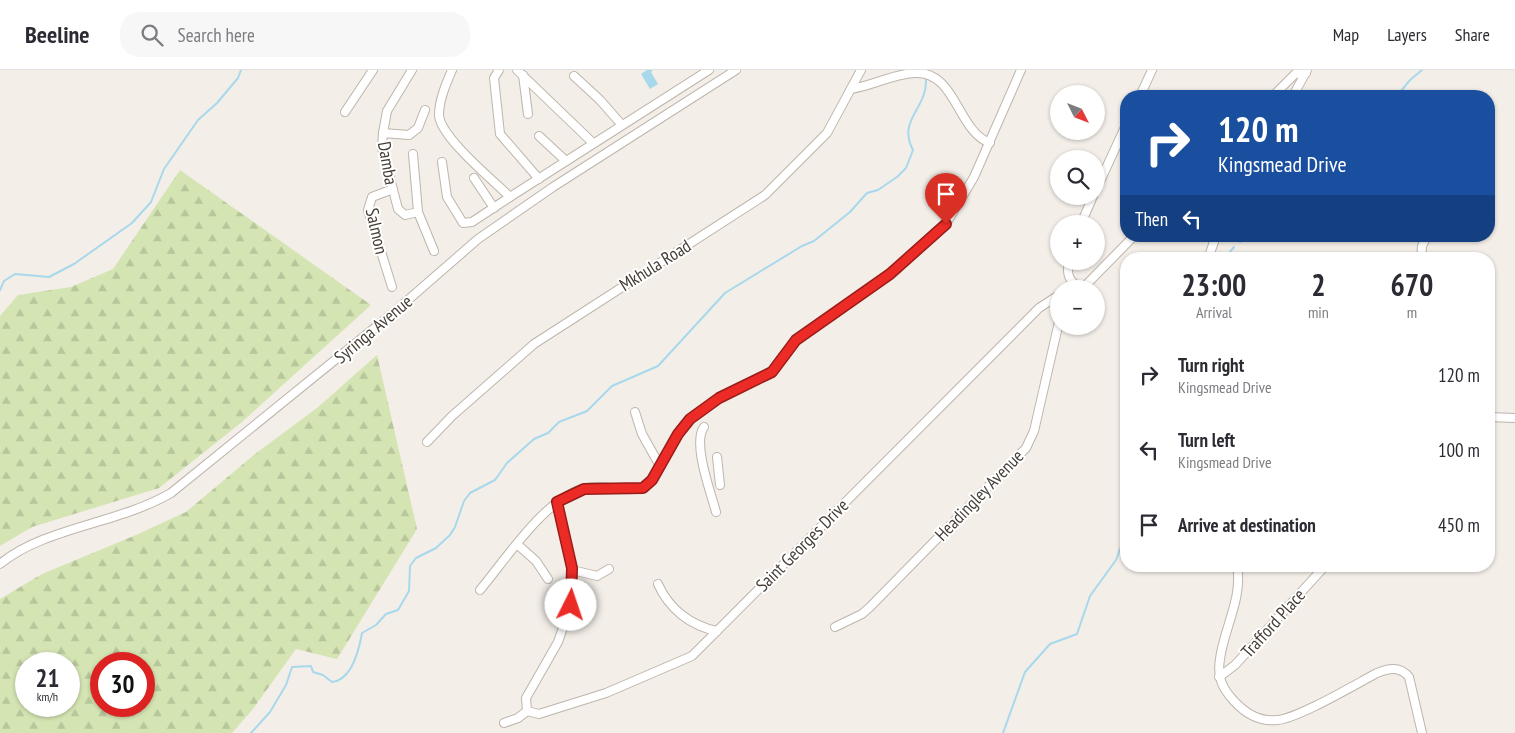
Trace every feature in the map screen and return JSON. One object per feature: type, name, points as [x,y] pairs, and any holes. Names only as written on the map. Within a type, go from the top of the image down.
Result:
[{"type":"street","points":[[345,112],[373,70]]},
{"type":"street","name":"Damba","points":[[412,70],[387,111],[382,148],[398,209],[402,214],[409,215],[418,212]]},
{"type":"street","points":[[452,70],[440,104],[441,126],[449,138],[510,197]]},
{"type":"street","points":[[499,70],[494,78],[500,134],[539,179]]},
{"type":"street","points":[[442,162],[447,197],[464,223],[469,224],[621,124],[709,70]]},
{"type":"street","name":"Syringa Avenue","points":[[0,564],[37,543],[136,511],[172,493],[393,313],[478,239],[553,187],[736,70]]},
{"type":"street","name":"Mkhula Road","points":[[426,442],[452,416],[534,344],[765,196],[827,133],[861,70]]},
{"type":"street","points":[[480,590],[542,516],[557,502],[570,494],[584,489],[599,487],[627,490],[643,488],[652,480],[678,434],[694,416],[719,398],[772,372],[796,340],[890,274],[942,228],[954,215],[990,143],[1021,70]]},
{"type":"street","points":[[1143,90],[1152,70]]},
{"type":"street","points":[[1279,90],[1295,74],[1306,72]]},
{"type":"street","points":[[1296,90],[1306,72]]},
{"type":"street","points":[[520,73],[593,143]]},
{"type":"street","points":[[520,73],[528,114]]},
{"type":"street","points":[[851,90],[910,74],[929,75],[942,84],[976,133],[990,143]]},
{"type":"street","points":[[574,76],[600,100],[621,124]]},
{"type":"street","points":[[383,133],[410,135],[418,128],[425,110]]},
{"type":"street","points":[[539,136],[566,161]]},
{"type":"street","points":[[1105,170],[1120,138]]},
{"type":"street","name":"Damba","points":[[413,154],[418,212],[434,251]]},
{"type":"street","points":[[474,178],[494,208]]},
{"type":"street","name":"Salmon","points":[[392,287],[368,210],[372,197],[393,189]]},
{"type":"street","points":[[1086,280],[1127,242]]},
{"type":"street","name":"Saint Georges Drive","points":[[504,723],[518,718],[527,711],[539,714],[568,706],[661,671],[692,656],[1039,308],[1050,301]]},
{"type":"street","name":"Headingley Avenue","points":[[834,627],[862,614],[870,607],[1026,448],[1034,431],[1056,335]]},
{"type":"street","points":[[636,412],[642,434],[660,466]]},
{"type":"street","points":[[1495,417],[1515,418]]},
{"type":"street","points":[[704,427],[700,437],[701,452],[716,512]]},
{"type":"street","points":[[717,457],[720,485]]},
{"type":"street","points":[[561,519],[563,503],[570,494]]},
{"type":"street","points":[[527,711],[526,698],[558,642],[568,620],[572,598],[572,570],[557,502]]},
{"type":"street","points":[[542,516],[554,512],[561,519]]},
{"type":"street","points":[[518,545],[536,561],[548,579]]},
{"type":"street","points":[[572,570],[597,576],[609,569]]},
{"type":"street","points":[[1237,572],[1238,586],[1220,658],[1219,677],[1221,684],[1230,696],[1249,714],[1272,721],[1280,720],[1388,669],[1404,671],[1409,677],[1413,688],[1416,715],[1422,733]]},
{"type":"street","name":"Trafford Place","points":[[1219,677],[1235,665],[1319,572]]},
{"type":"street","points":[[658,584],[669,603],[689,621],[696,626],[717,632]]},
{"type":"green space","points":[[180,170],[371,305],[242,422],[159,488],[32,527],[0,546],[0,316],[18,295],[71,287],[113,269]]},
{"type":"green space","points":[[377,355],[417,529],[337,659],[296,649],[253,709],[232,733],[0,733],[0,599],[42,574],[186,512],[255,454],[317,408]]},
{"type":"water","points":[[647,70],[653,70],[651,72],[658,84],[650,89],[641,74]]},
{"type":"waterway","points":[[0,290],[4,281],[15,274],[49,277],[74,264],[132,223],[151,202],[164,169],[198,120],[217,103],[238,78],[241,70]]},
{"type":"waterway","points":[[1402,90],[1422,70]]},
{"type":"waterway","points":[[251,733],[270,712],[286,685],[292,667],[311,666],[313,672],[323,675],[332,682],[345,676],[359,648],[362,633],[376,625],[386,614],[398,610],[409,591],[410,566],[416,558],[436,548],[450,535],[455,527],[464,501],[470,493],[495,480],[507,463],[534,439],[548,433],[559,422],[587,411],[612,386],[658,366],[725,293],[802,246],[814,241],[850,212],[867,193],[878,190],[897,177],[906,168],[913,150],[908,130],[922,99],[926,80]]},
{"type":"waterway","points":[[1230,252],[1234,247]]},
{"type":"waterway","points":[[1003,733],[1025,672],[1050,644],[1077,634],[1090,596],[1116,560],[1120,549]]},
{"type":"route","points":[[571,605],[573,584],[570,550],[557,502],[570,494],[584,489],[599,487],[635,490],[648,485],[678,434],[690,419],[719,398],[772,372],[796,340],[890,274],[916,253],[946,224]]}]
